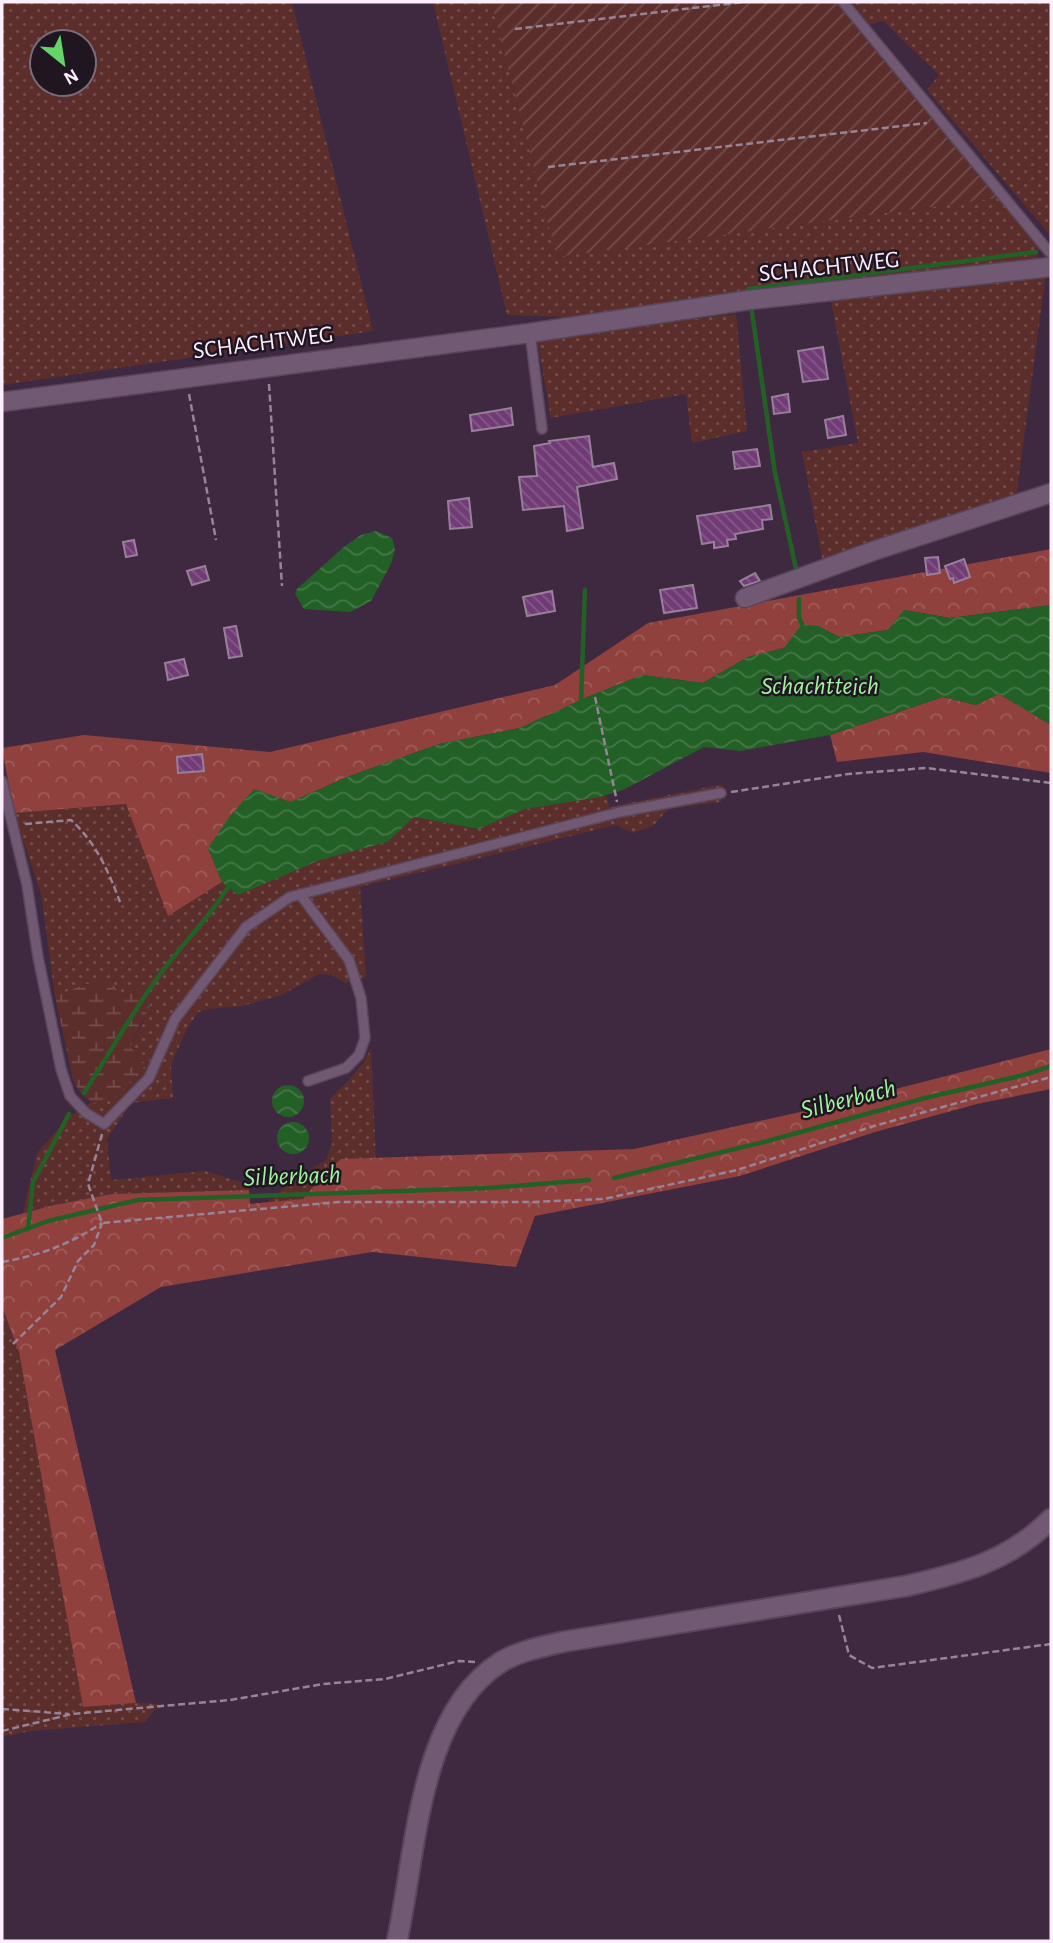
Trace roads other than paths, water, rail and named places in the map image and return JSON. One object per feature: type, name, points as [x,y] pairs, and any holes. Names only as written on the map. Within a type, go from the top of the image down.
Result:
[{"type":"street","name":"SCHACHTWEG","points":[[2,402],[749,300],[1051,267]]},
{"type":"street","points":[[745,598],[876,550],[1051,493]]},
{"type":"street","points":[[397,1941],[418,1823],[437,1754],[467,1693],[502,1661],[562,1642],[838,1598],[954,1576],[1003,1556],[1051,1519]]},
{"type":"lane","points":[[843,2],[944,121],[1051,254]]},
{"type":"lane","points":[[530,332],[542,429]]},
{"type":"lane","points":[[2,781],[27,885],[38,957],[61,1069],[70,1096],[86,1113],[104,1124],[149,1078],[175,1019],[246,928],[290,897],[620,812],[721,793]]},
{"type":"lane","points":[[701,797],[707,787]]},
{"type":"lane","points":[[300,894],[349,960],[361,998],[365,1038],[359,1055],[346,1069],[308,1081]]},
{"type":"water","points":[[376,531],[392,538],[395,549],[391,564],[371,601],[350,612],[304,609],[295,594],[297,589],[345,546],[361,535]]},
{"type":"water","name":"Schachtteich","points":[[1051,605],[1051,725],[999,694],[976,705],[943,697],[830,735],[740,751],[704,747],[623,790],[600,797],[525,809],[479,829],[414,817],[387,842],[320,860],[238,895],[222,882],[208,848],[230,816],[254,789],[291,802],[347,777],[439,744],[520,728],[642,675],[703,683],[748,657],[784,648],[802,624],[818,626],[839,637],[888,630],[904,610],[950,618]]},
{"type":"water","points":[[288,1085],[299,1090],[304,1101],[299,1112],[288,1117],[277,1112],[272,1101],[277,1090]]},
{"type":"water","points":[[293,1122],[304,1127],[309,1138],[304,1149],[293,1154],[282,1149],[277,1138],[282,1127]]},
{"type":"waterway","points":[[748,289],[1036,252]]},
{"type":"waterway","points":[[752,312],[775,473],[797,573]]},
{"type":"waterway","points":[[581,700],[585,590]]},
{"type":"waterway","points":[[799,599],[799,618],[802,624]]},
{"type":"waterway","points":[[84,1093],[148,991],[228,887]]},
{"type":"waterway","name":"Silberbach","points":[[614,1178],[764,1142],[1051,1066]]},
{"type":"waterway","points":[[28,1229],[33,1182],[69,1114]]},
{"type":"waterway","name":"Silberbach","points":[[2,1238],[48,1221],[138,1200],[488,1188],[589,1180]]}]
